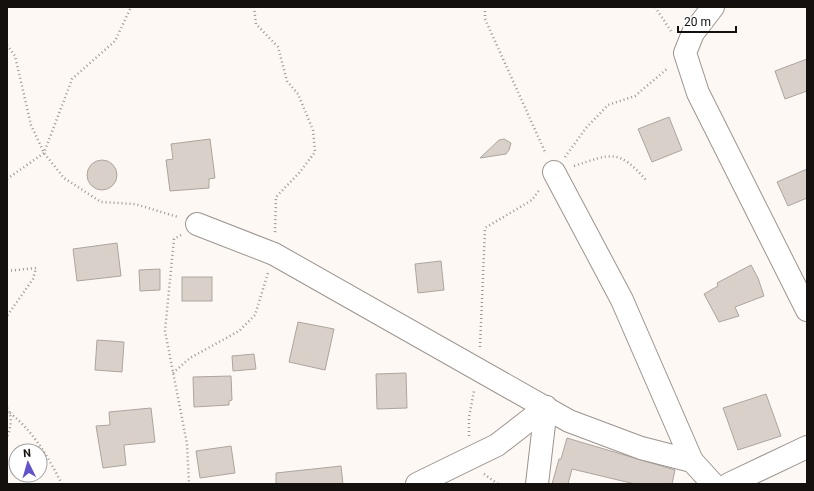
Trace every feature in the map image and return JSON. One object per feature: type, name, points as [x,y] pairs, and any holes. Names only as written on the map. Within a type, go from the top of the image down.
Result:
[{"type":"street","points":[[712,7],[693,34],[685,53],[698,93],[807,310]]},
{"type":"street","points":[[554,172],[622,300],[692,461],[713,484]]},
{"type":"street","points":[[197,224],[274,254],[479,368],[569,421],[641,448],[692,461]]},
{"type":"street","points":[[417,484],[497,445],[546,407]]},
{"type":"street","points":[[538,484],[546,407]]},
{"type":"street","points":[[729,484],[807,447]]},
{"type":"path","points":[[7,179],[44,153],[72,79],[115,41],[131,7]]},
{"type":"path","points":[[173,373],[190,358],[240,331],[255,315],[274,254],[276,197],[300,172],[315,152],[313,130],[298,94],[287,81],[278,47],[256,24],[254,7]]},
{"type":"path","points":[[485,7],[486,18],[554,172]]},
{"type":"path","points":[[7,45],[15,56],[31,125],[44,153],[64,178],[101,202],[135,204],[197,224]]},
{"type":"path","points":[[465,461],[469,436],[469,417],[479,368],[485,228],[532,200],[586,128],[608,105],[635,96],[685,53]]},
{"type":"path","points":[[554,172],[605,156],[619,156],[632,164],[646,180]]},
{"type":"path","points":[[189,484],[187,444],[165,331],[174,239],[197,224]]},
{"type":"path","points":[[7,270],[36,268],[33,279],[7,316]]},
{"type":"path","points":[[7,408],[10,413],[26,426],[51,463],[62,484]]},
{"type":"path","points":[[7,437],[10,429],[10,413]]},
{"type":"building","points":[[807,59],[807,91],[785,99],[775,71]]},
{"type":"building","points":[[669,117],[682,150],[652,162],[638,129]]},
{"type":"building","points":[[210,139],[215,178],[209,179],[209,188],[170,191],[166,160],[173,159],[171,144]]},
{"type":"building","points":[[504,139],[511,143],[506,154],[480,158],[499,140]]},
{"type":"building","points":[[102,160],[113,164],[117,175],[113,186],[102,190],[91,186],[87,175],[91,164]]},
{"type":"building","points":[[807,169],[807,198],[788,206],[777,182]]},
{"type":"building","points":[[117,243],[121,276],[77,281],[73,249]]},
{"type":"building","points":[[441,261],[444,290],[418,293],[415,264]]},
{"type":"building","points":[[751,265],[758,278],[764,296],[735,307],[739,316],[719,322],[704,294],[718,286],[717,283]]},
{"type":"building","points":[[160,269],[160,290],[140,291],[139,270]]},
{"type":"building","points":[[182,277],[212,277],[212,301],[182,301]]},
{"type":"building","points":[[298,322],[334,329],[325,370],[289,362]]},
{"type":"building","points":[[97,340],[124,342],[122,372],[95,370]]},
{"type":"building","points":[[254,354],[256,369],[233,371],[232,356]]},
{"type":"building","points":[[406,373],[407,408],[377,409],[376,374]]},
{"type":"building","points":[[231,376],[232,400],[229,401],[229,405],[194,407],[193,377]]},
{"type":"building","points":[[766,394],[781,436],[738,450],[723,408]]},
{"type":"building","points":[[151,408],[155,442],[124,445],[126,465],[103,468],[96,426],[110,425],[109,412]]},
{"type":"building","points":[[567,438],[675,470],[672,484],[635,484],[572,469],[568,484],[552,484]]},
{"type":"building","points":[[231,446],[235,473],[200,478],[196,451]]},
{"type":"building","points":[[341,466],[343,484],[276,484],[276,473]]}]
